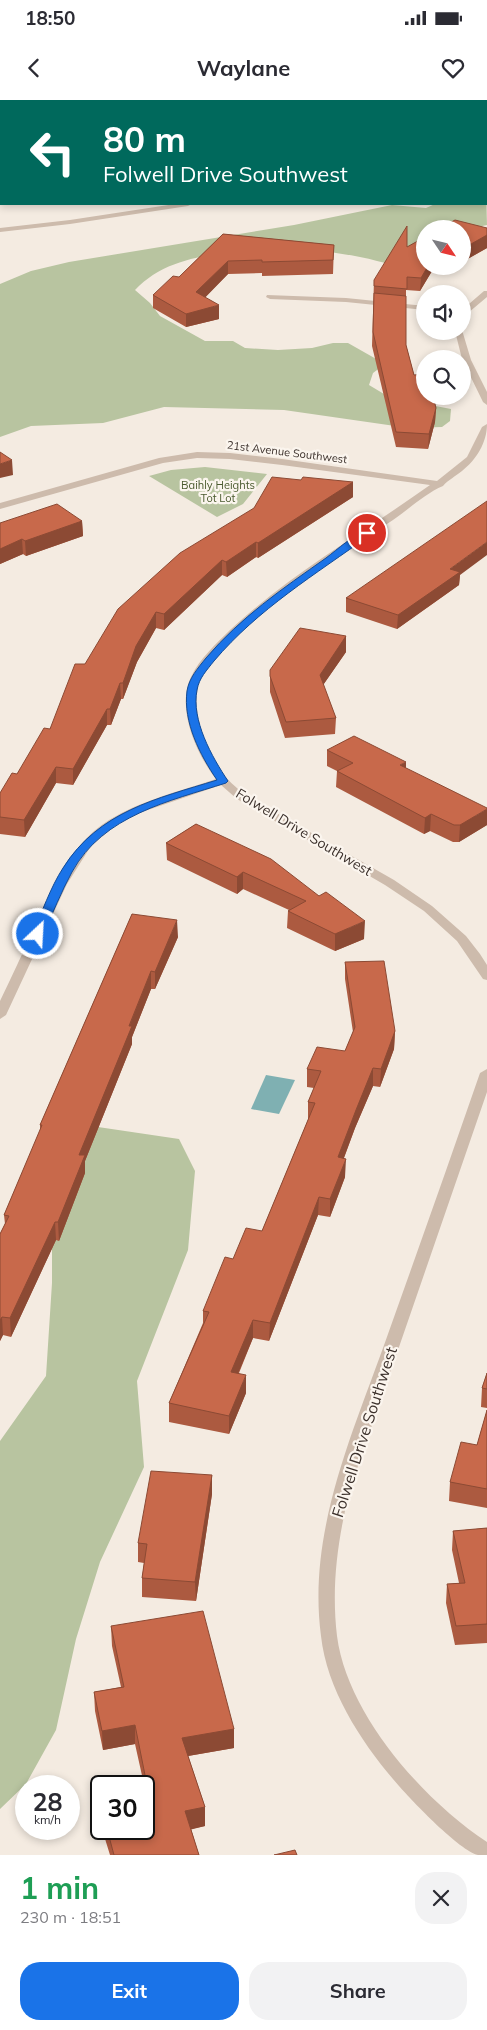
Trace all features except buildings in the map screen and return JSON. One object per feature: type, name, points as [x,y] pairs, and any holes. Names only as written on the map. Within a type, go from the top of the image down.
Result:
[{"type":"street","points":[[0,230],[70,222],[181,205]]},
{"type":"street","points":[[0,239],[70,222]]},
{"type":"street","points":[[471,307],[487,293]]},
{"type":"street","points":[[270,297],[338,299],[416,307]]},
{"type":"street","points":[[460,340],[460,348],[465,360],[487,402]]},
{"type":"street","name":"Folwell Drive Southwest","points":[[487,427],[471,458],[440,484],[275,598],[229,637],[196,676],[192,691],[193,716],[197,733],[210,762],[223,781],[248,801],[388,882],[422,905],[448,925],[463,940],[481,964],[487,976]]},
{"type":"street","name":"21st Avenue Southwest","points":[[0,506],[180,456],[214,455],[282,462],[440,484]]},
{"type":"street","points":[[0,1015],[68,869],[94,836],[111,823],[131,812],[223,781]]},
{"type":"street","name":"Folwell Drive Southwest","points":[[481,1848],[445,1822],[411,1790],[389,1762],[359,1717],[336,1666],[329,1638],[325,1583],[329,1545],[348,1472],[487,1073]]},
{"type":"green space","points":[[392,205],[426,208],[433,205],[486,205],[487,225],[471,228],[471,220],[416,220],[416,269],[336,253],[226,253],[186,260],[167,267],[150,277],[135,290],[150,303],[160,316],[205,341],[233,341],[245,348],[278,350],[348,343],[385,364],[373,373],[369,385],[389,397],[416,402],[416,405],[430,405],[451,409],[450,421],[442,427],[409,428],[284,410],[164,407],[103,423],[31,426],[0,437],[0,284],[31,271],[69,262],[294,225]]},
{"type":"green space","name":"Baihly Heights Tot Lot","points":[[205,467],[267,474],[243,504],[217,517],[149,476],[171,470]]},
{"type":"green space","points":[[98,1127],[179,1139],[195,1171],[188,1250],[137,1381],[144,1467],[100,1562],[76,1639],[56,1730],[31,1775],[15,1775],[15,1795],[0,1809],[0,1441],[46,1376],[52,1283],[52,1215]]},
{"type":"water","points":[[266,1075],[295,1080],[279,1114],[251,1109]]},
{"type":"route","points":[[38,934],[68,869],[94,836],[111,823],[131,812],[223,781],[210,762],[197,733],[193,716],[192,691],[196,676],[229,637],[258,611],[367,533]]}]
